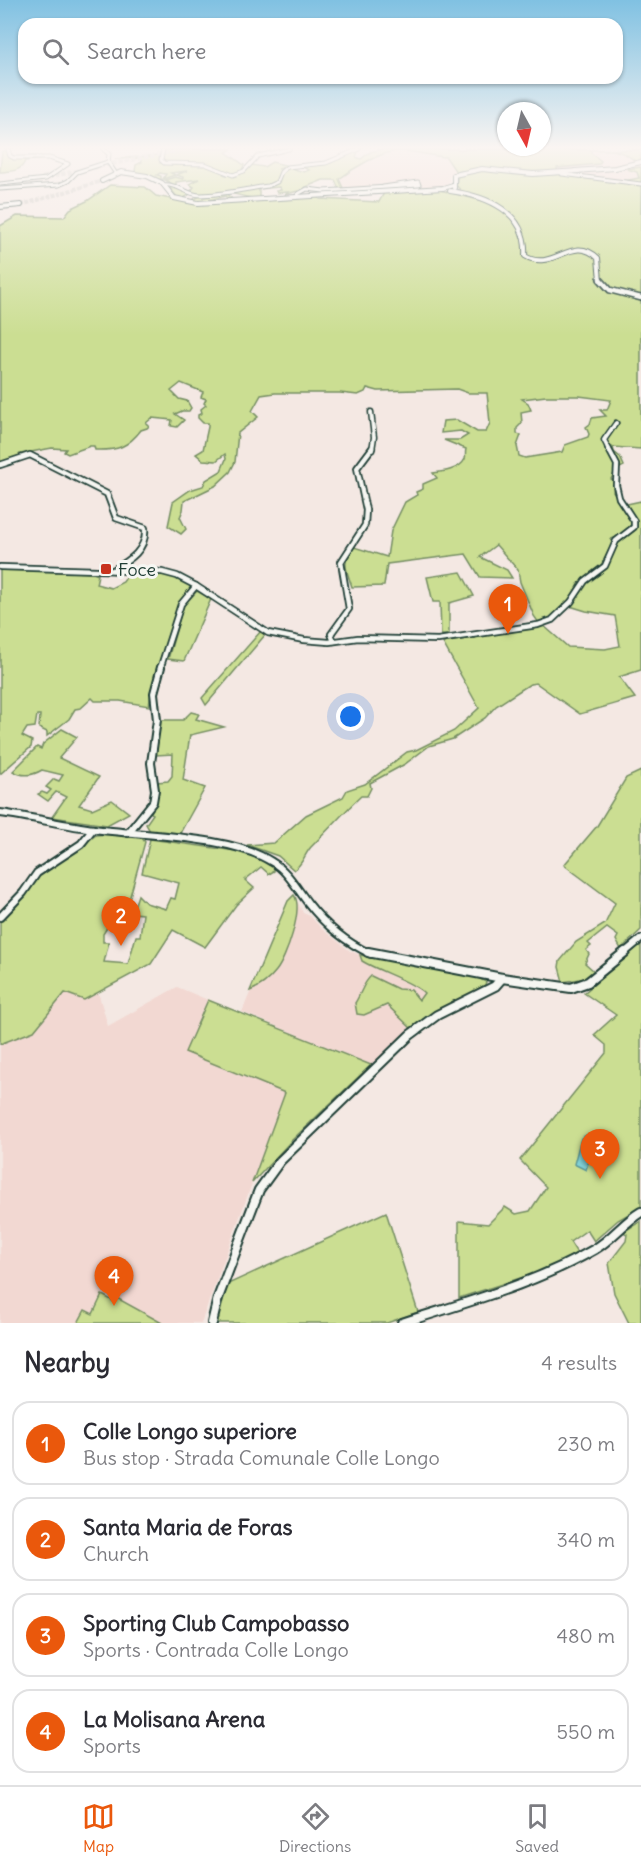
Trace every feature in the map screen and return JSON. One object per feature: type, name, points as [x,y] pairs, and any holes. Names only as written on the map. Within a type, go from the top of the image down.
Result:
[{"type":"main road","points":[[506,211],[525,238],[525,256],[528,260],[543,262],[572,249],[590,251],[598,258],[598,277],[602,284],[615,292],[641,298]]},
{"type":"street","points":[[334,641],[331,634],[349,609],[341,562],[365,524],[364,496],[356,476],[357,468],[371,453],[375,442],[371,412]]},
{"type":"street","points":[[0,567],[162,572],[177,576],[196,586],[268,633],[304,640],[334,641],[358,638],[438,640],[538,625],[552,620],[570,602],[585,581],[605,566],[616,541],[634,527],[634,521],[619,498],[616,485],[617,465],[604,440],[616,423]]},
{"type":"street","points":[[0,465],[30,455],[107,494],[116,518],[145,528],[145,540],[139,551],[112,570]]},
{"type":"street","points":[[128,833],[153,802],[155,790],[151,763],[157,720],[155,685],[181,604],[196,586]]},
{"type":"street","points":[[0,813],[93,829],[235,848],[259,854],[285,872],[319,916],[354,946],[371,954],[570,988],[588,982],[641,939]]},
{"type":"street","points":[[0,916],[23,893],[37,873],[81,844],[93,829]]},
{"type":"street","points":[[212,1323],[218,1298],[259,1190],[280,1161],[410,1035],[437,1015],[495,986],[502,978]]},
{"type":"street","points":[[402,1323],[552,1271],[598,1248],[624,1223],[641,1212]]},
{"type":"shaded area","points":[[294,895],[303,913],[310,916],[322,929],[350,951],[360,955],[483,979],[485,985],[411,1028],[371,1065],[242,1012],[288,901]]},
{"type":"shaded area","points":[[177,987],[208,1000],[185,1052],[285,1093],[201,1323],[162,1323],[116,1298],[93,1314],[85,1310],[78,1323],[0,1323],[0,1044],[34,1031],[65,993],[84,1000],[98,992],[108,1026]]},
{"type":"green space","points":[[69,211],[641,211],[641,449],[613,447],[624,466],[616,470],[611,479],[614,481],[613,491],[632,522],[631,527],[621,536],[611,539],[612,544],[598,571],[578,584],[572,597],[552,618],[539,623],[520,582],[518,570],[496,545],[480,557],[507,570],[512,578],[480,577],[466,554],[387,564],[384,586],[352,587],[346,562],[354,547],[387,557],[391,531],[405,502],[423,489],[423,484],[437,478],[433,473],[451,470],[463,463],[466,449],[444,440],[460,440],[468,435],[461,431],[441,433],[443,421],[457,420],[477,432],[486,432],[490,423],[487,393],[468,393],[457,389],[378,391],[367,388],[365,392],[358,395],[275,393],[261,395],[252,411],[258,417],[238,433],[235,462],[230,472],[215,486],[184,501],[180,517],[186,529],[181,534],[168,526],[173,502],[190,490],[203,486],[206,480],[221,471],[226,459],[225,454],[216,461],[203,460],[196,454],[203,450],[208,427],[208,423],[203,423],[198,418],[198,415],[202,413],[201,409],[206,405],[204,403],[206,399],[201,397],[203,392],[181,383],[171,391],[179,399],[187,401],[191,408],[189,411],[175,414],[184,420],[177,427],[171,426],[172,420],[152,418],[146,423],[149,426],[147,428],[141,430],[127,444],[116,449],[95,450],[94,446],[90,446],[68,454],[64,452],[66,449],[52,448],[20,454],[21,456],[0,463],[0,226],[17,216],[64,217]],"holes":[[[579,396],[611,400],[607,410],[600,410],[606,416],[592,418],[586,427],[588,437],[565,445],[562,452],[525,458],[519,456],[517,446],[521,435],[517,434],[517,428],[522,423],[521,412],[531,410],[528,403],[522,399]]]},
{"type":"green space","points":[[641,501],[641,670],[619,677],[635,698],[580,714],[536,683],[530,684],[496,706],[485,718],[453,739],[429,746],[405,764],[370,783],[371,788],[367,796],[361,796],[348,808],[311,847],[294,870],[278,856],[247,845],[274,843],[306,815],[343,797],[347,790],[365,784],[407,752],[416,750],[454,731],[479,708],[443,643],[544,626],[568,647],[605,649],[620,646],[615,616],[570,606],[586,583],[605,569],[617,543],[634,531],[637,522],[627,504]]},
{"type":"green space","points":[[0,569],[91,572],[98,575],[96,584],[111,588],[123,582],[129,573],[162,574],[177,578],[191,587],[178,605],[151,692],[149,706],[120,701],[95,701],[92,698],[81,708],[75,709],[69,719],[47,736],[47,732],[39,728],[40,715],[37,715],[35,727],[27,728],[22,736],[32,741],[31,747],[0,774]]},
{"type":"green space","points":[[461,572],[474,596],[449,603],[449,635],[441,635],[440,602],[433,602],[427,577]]},
{"type":"green space","points":[[197,591],[211,599],[184,661],[168,659],[183,606]]},
{"type":"green space","points":[[261,631],[265,635],[206,705],[202,698]]},
{"type":"green space","points":[[191,712],[199,714],[196,719],[224,727],[190,735],[183,780],[205,788],[179,835],[150,831],[146,824],[153,814],[151,813],[157,796],[157,782],[168,781],[172,776],[173,754],[156,755],[160,720],[183,720]]},
{"type":"green space","points":[[62,729],[77,737],[59,758],[99,777],[79,805],[92,809],[112,800],[129,813],[107,825],[52,817],[66,797],[56,792],[48,801],[38,794],[42,792],[47,794],[51,790],[46,787],[54,779],[59,781],[63,775],[42,770],[28,775],[13,771],[37,747],[41,749],[43,744]]},
{"type":"green space","points":[[641,771],[641,930],[621,949],[616,940],[618,936],[607,928],[588,943],[591,946],[586,950],[589,954],[585,963],[594,971],[586,978],[563,982],[559,967],[560,961],[576,942],[605,924],[615,903],[564,865],[597,826],[626,778]]},
{"type":"green space","points":[[96,835],[142,838],[145,842],[127,907],[103,934],[103,942],[109,942],[104,962],[128,964],[136,936],[140,936],[143,914],[132,913],[138,895],[146,903],[166,909],[171,898],[175,899],[179,883],[142,873],[150,839],[253,855],[274,865],[274,871],[269,874],[261,867],[245,880],[254,888],[236,905],[205,947],[173,930],[151,964],[84,1000],[65,993],[34,1031],[0,1044],[0,921],[27,893],[39,875]]},
{"type":"green space","points":[[294,895],[297,902],[295,922],[280,965],[261,985],[250,991],[288,901]]},
{"type":"green space","points":[[641,944],[641,1207],[618,1220],[594,1241],[587,1230],[570,1242],[577,1253],[551,1268],[459,1298],[459,1221],[488,1224],[505,1207],[516,1214],[530,1211],[546,1187],[520,1160],[606,1053],[606,1045],[594,1035],[616,1015],[584,993]]},
{"type":"green space","points":[[360,955],[476,977],[486,982],[485,985],[411,1028],[387,1005],[364,1015],[357,1014],[355,1003],[371,976],[398,989],[411,990],[419,1000],[424,993],[362,961]]},
{"type":"green space","points":[[208,1000],[371,1065],[291,1141],[252,1183],[285,1093],[185,1052]]},
{"type":"green space","points":[[386,1212],[418,1312],[387,1323],[215,1323],[228,1284]]},
{"type":"green space","points":[[641,1221],[641,1323],[629,1323],[614,1293],[609,1263],[626,1241],[627,1234],[623,1232]]},
{"type":"green space","points":[[102,1295],[113,1301],[115,1297],[162,1323],[78,1323],[85,1310],[93,1314]]},
{"type":"water","points":[[588,1134],[594,1143],[586,1170],[574,1164],[581,1138]]},
{"type":"place","name":"Foce","points":[[106,569]]},
{"type":"place","name":"Colle Longo superiore","points":[[508,634]]},
{"type":"place","name":"Santa Maria de Foras","points":[[121,946]]},
{"type":"place","name":"Sporting Club Campobasso","points":[[600,1179]]},
{"type":"place","name":"La Molisana Arena","points":[[114,1306]]}]
